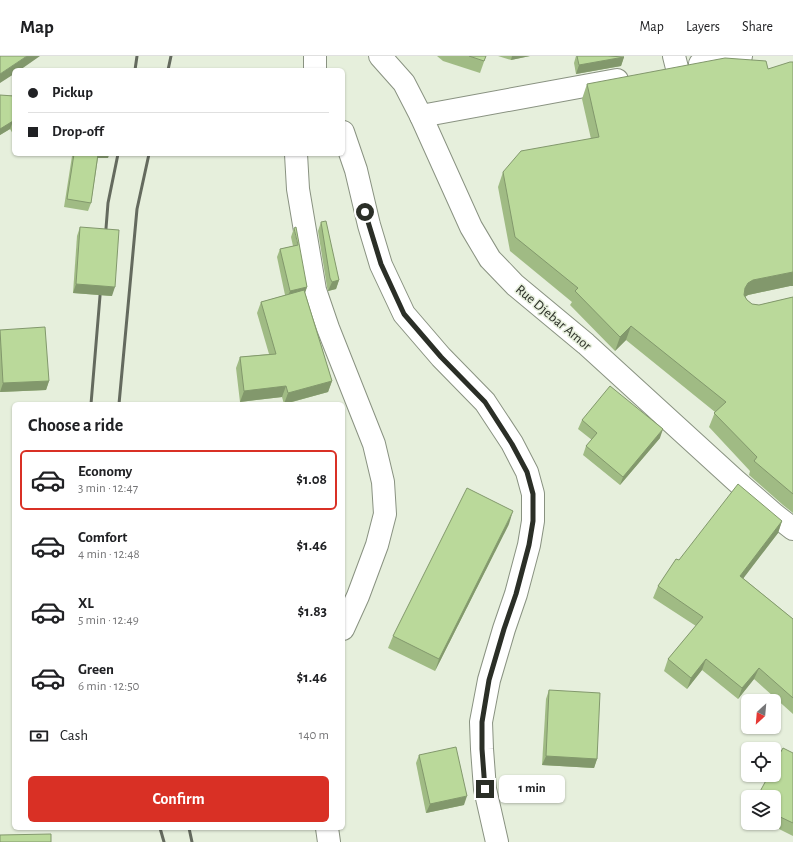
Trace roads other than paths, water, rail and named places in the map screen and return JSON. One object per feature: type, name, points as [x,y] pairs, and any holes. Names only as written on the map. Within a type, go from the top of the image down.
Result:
[{"type":"street","points":[[315,56],[315,68]]},
{"type":"street","name":"Rue Djebar Amor","points":[[380,56],[404,83],[421,116],[471,227],[490,259],[515,285],[586,344],[730,475],[775,515],[793,528]]},
{"type":"street","points":[[671,65],[741,56]]},
{"type":"street","points":[[421,116],[638,76]]},
{"type":"street","points":[[345,138],[356,170],[369,225],[381,264],[404,314],[441,357],[485,402],[512,444],[527,472],[533,494],[533,521],[529,545],[516,594],[489,680],[482,722],[482,749],[485,789],[497,842]]},
{"type":"street","points":[[296,156],[298,189],[315,290],[328,328],[374,444],[383,482],[385,514],[377,545],[358,596],[345,625]]},
{"type":"street","points":[[327,830],[330,842]]},
{"type":"railway","points":[[135,68],[137,56]]},
{"type":"railway","points":[[168,68],[171,56]]},
{"type":"railway","points":[[105,241],[108,203],[118,156]]},
{"type":"railway","points":[[119,402],[137,209],[149,156]]},
{"type":"railway","points":[[91,402],[101,284]]},
{"type":"railway","points":[[161,830],[164,842]]},
{"type":"railway","points":[[189,830],[192,842]]}]
